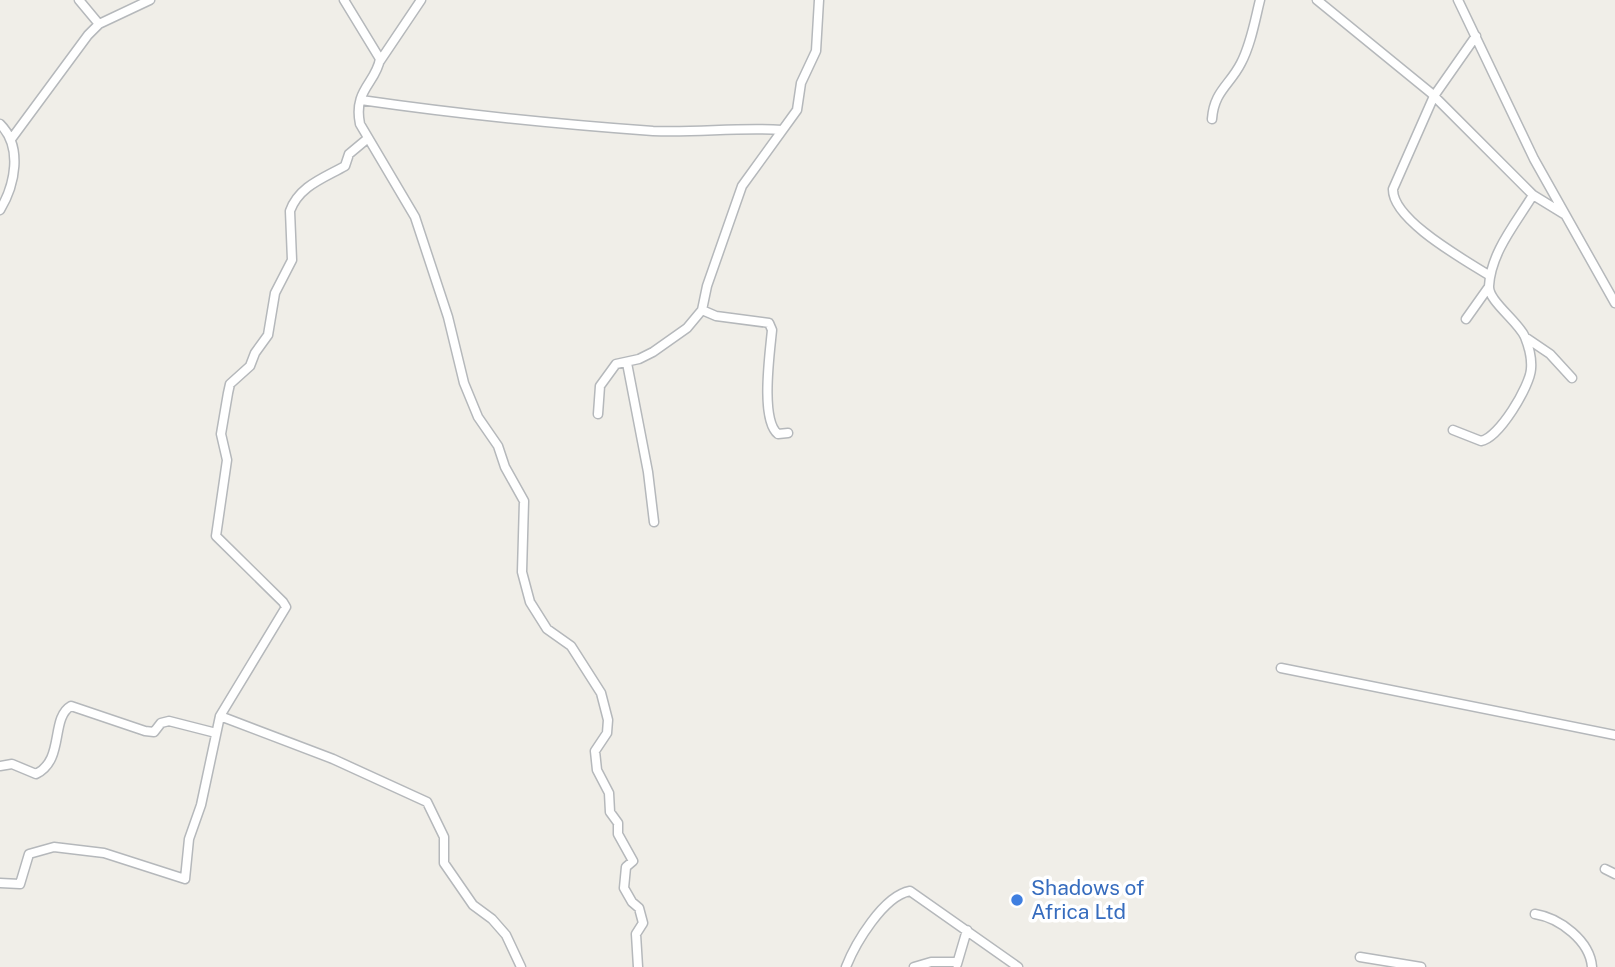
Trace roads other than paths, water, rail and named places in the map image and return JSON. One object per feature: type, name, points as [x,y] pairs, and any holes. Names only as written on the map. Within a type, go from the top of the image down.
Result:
[{"type":"street","points":[[79,0],[99,24]]},
{"type":"street","points":[[12,138],[74,49],[99,24],[150,0]]},
{"type":"street","points":[[344,0],[380,61]]},
{"type":"street","points":[[421,0],[364,89],[359,115],[367,139],[415,217],[448,317],[464,383],[478,417],[498,446],[505,467],[524,500],[522,572],[530,602],[547,629],[570,646],[601,693],[608,720],[607,733],[596,750],[595,758],[598,773],[609,793],[611,814],[618,823],[618,834],[633,861],[626,867],[624,887],[639,909],[643,923],[636,934],[638,967]]},
{"type":"street","points":[[598,414],[600,386],[615,364],[646,356],[687,328],[702,310],[707,286],[742,186],[797,110],[801,83],[814,61],[820,27],[819,0]]},
{"type":"street","points":[[1212,119],[1213,104],[1241,63],[1260,0]]},
{"type":"street","points":[[1317,0],[1434,96],[1533,195],[1567,216]]},
{"type":"street","points":[[1458,0],[1534,159],[1615,303]]},
{"type":"street","points":[[1476,36],[1434,96],[1421,120],[1393,189],[1393,197],[1400,211],[1416,225],[1490,276]]},
{"type":"street","points":[[361,100],[552,124],[656,131],[744,128],[782,130]]},
{"type":"street","points":[[0,124],[12,138],[14,150],[11,188],[0,210]]},
{"type":"street","points":[[0,883],[20,884],[29,854],[54,847],[104,853],[185,879],[189,839],[201,805],[220,716],[286,607],[216,536],[227,460],[221,434],[230,384],[250,366],[255,353],[268,335],[275,293],[292,260],[289,211],[292,204],[304,189],[345,166],[349,154],[367,139]]},
{"type":"street","points":[[1466,319],[1488,288],[1495,257],[1533,195]]},
{"type":"street","points":[[1488,288],[1525,337],[1550,354],[1572,377]]},
{"type":"street","points":[[702,310],[716,316],[769,323],[768,405],[775,433],[788,433]]},
{"type":"street","points":[[1452,430],[1481,441],[1497,432],[1530,375],[1531,363],[1525,337]]},
{"type":"street","points":[[627,363],[648,472],[654,523]]},
{"type":"street","points":[[1281,667],[1615,735]]},
{"type":"street","points":[[0,766],[12,764],[36,774],[42,771],[52,758],[64,712],[71,706],[145,732],[154,732],[161,723],[169,721],[216,733]]},
{"type":"street","points":[[220,716],[333,759],[427,802],[443,837],[444,863],[473,905],[492,919],[506,935],[521,967]]},
{"type":"street","points":[[1605,869],[1615,874]]},
{"type":"street","points":[[846,967],[853,948],[872,922],[905,892],[913,892],[1018,967]]},
{"type":"street","points":[[1535,914],[1560,925],[1583,942],[1591,967]]},
{"type":"street","points":[[915,967],[931,962],[956,965],[967,930]]},
{"type":"street","points":[[1360,957],[1421,967]]},
{"type":"place","name":"Shadows of Africa Ltd","points":[[1017,900]]}]
